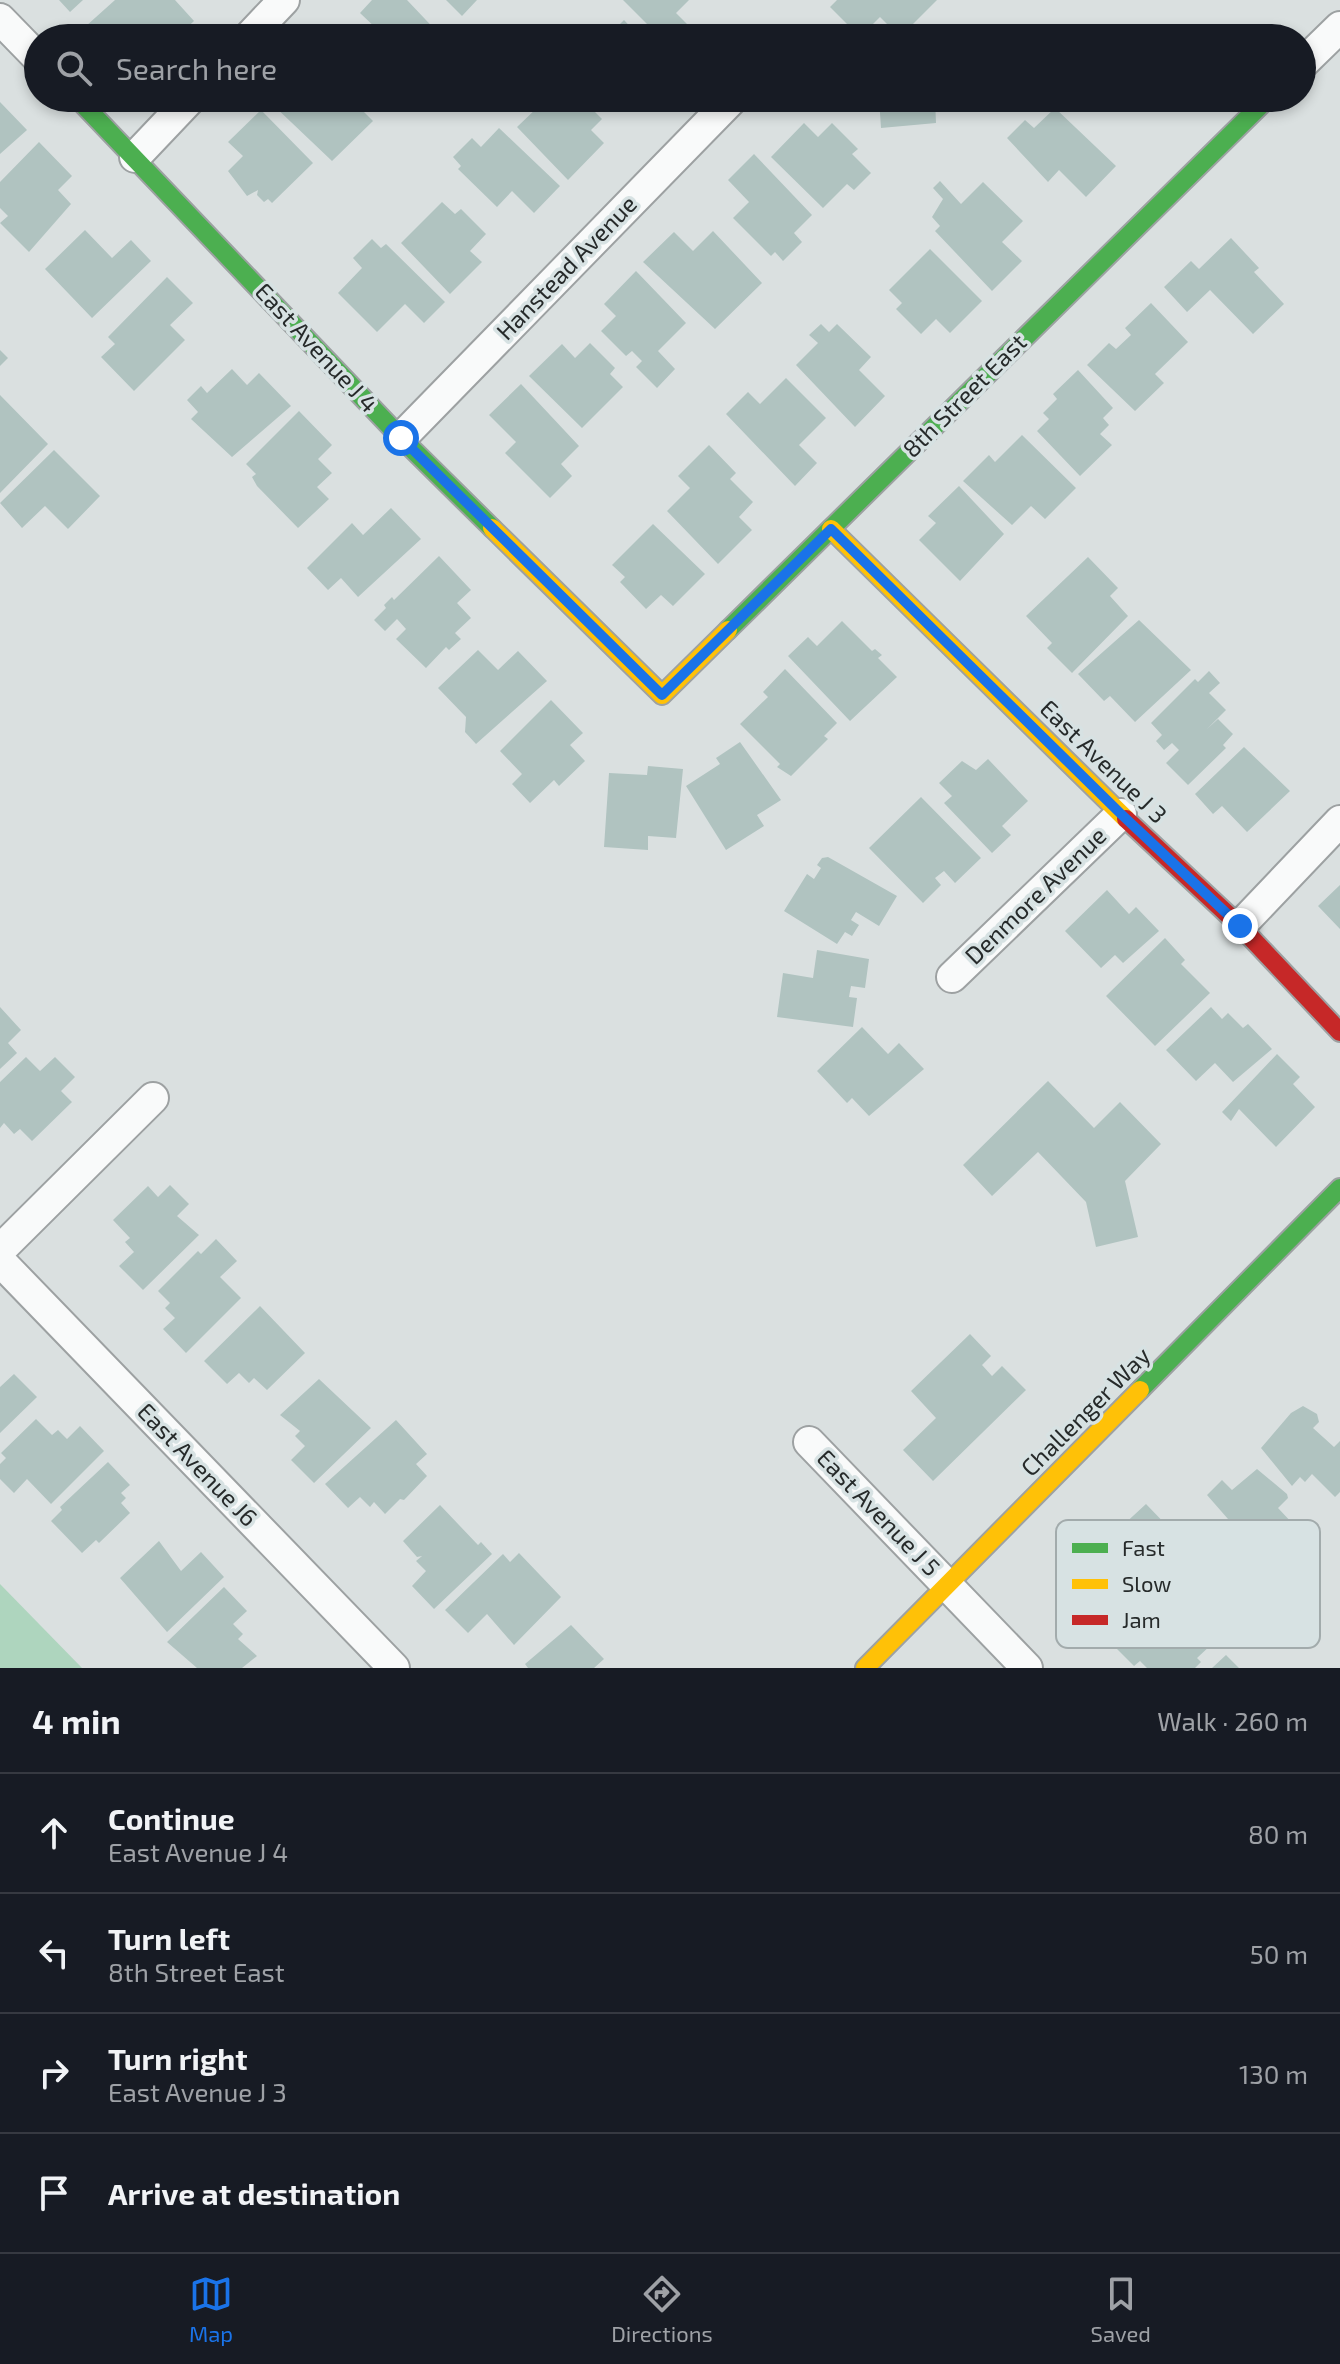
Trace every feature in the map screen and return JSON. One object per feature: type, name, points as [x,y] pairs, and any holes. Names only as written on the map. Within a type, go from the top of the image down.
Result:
[{"type":"street","points":[[261,24],[284,0]]},
{"type":"street","points":[[0,19],[24,44]]},
{"type":"street","points":[[1316,50],[1340,27]]},
{"type":"street","name":"East Avenue J 4","points":[[91,112],[401,438],[662,695]]},
{"type":"street","points":[[135,157],[178,112]]},
{"type":"street","name":"Hanstead Avenue","points":[[401,438],[719,112]]},
{"type":"street","name":"8th Street East","points":[[662,695],[1254,112]]},
{"type":"street","name":"East Avenue J 3","points":[[831,529],[1121,814],[1240,926],[1340,1032]]},
{"type":"street","name":"Denmore Avenue","points":[[952,977],[1121,814]]},
{"type":"street","points":[[1240,926],[1340,821]]},
{"type":"street","points":[[0,1250],[153,1098]]},
{"type":"street","name":"Challenger Way","points":[[865,1668],[1340,1188]]},
{"type":"street","name":"East Avenue J6","points":[[0,1261],[394,1668]]},
{"type":"street","name":"East Avenue J 5","points":[[809,1442],[1027,1668]]},
{"type":"green space","points":[[0,1584],[82,1668],[0,1668]]},
{"type":"building","points":[[59,0],[83,0],[70,12]]},
{"type":"building","points":[[115,0],[175,0],[194,21],[191,24],[88,24]]},
{"type":"building","points":[[372,0],[407,0],[430,24],[372,24],[360,13]]},
{"type":"building","points":[[446,0],[477,0],[462,16]]},
{"type":"building","points":[[623,0],[689,0],[676,13],[687,24],[647,24]]},
{"type":"building","points":[[837,0],[937,0],[913,24],[887,24],[880,17],[873,24],[847,24],[830,7]]},
{"type":"building","points":[[0,102],[27,130],[0,154]]},
{"type":"building","points":[[259,112],[263,112],[313,163],[272,203],[268,199],[264,202],[257,195],[258,190],[247,196],[228,171],[243,156],[228,142]]},
{"type":"building","points":[[280,112],[364,112],[373,121],[332,161]]},
{"type":"building","points":[[533,112],[595,112],[602,119],[591,130],[604,143],[568,180],[517,127]]},
{"type":"building","points":[[880,112],[936,112],[936,123],[881,128]]},
{"type":"building","points":[[1051,112],[1059,112],[1116,166],[1086,197],[1059,170],[1048,182],[1007,138],[1025,120],[1034,128]]},
{"type":"building","points":[[804,123],[818,137],[832,123],[858,149],[852,154],[871,173],[854,190],[847,184],[823,208],[771,157]]},
{"type":"building","points":[[499,128],[560,186],[534,213],[512,191],[497,207],[458,169],[461,166],[453,157],[472,138],[481,147]]},
{"type":"building","points":[[39,142],[72,176],[58,190],[71,204],[29,252],[0,223],[8,216],[0,208],[0,182]]},
{"type":"building","points":[[754,154],[812,215],[794,233],[802,242],[783,261],[775,252],[771,256],[733,218],[749,202],[728,180]]},
{"type":"building","points":[[940,181],[961,204],[983,182],[1023,221],[1002,242],[1022,261],[992,291],[935,231],[940,226],[932,217],[943,199],[933,188]]},
{"type":"building","points":[[442,202],[455,214],[461,209],[486,234],[470,251],[482,262],[450,294],[401,243]]},
{"type":"building","points":[[85,230],[112,258],[131,240],[151,261],[92,318],[45,269]]},
{"type":"building","points":[[713,231],[762,283],[715,329],[643,262],[674,232],[693,251]]},
{"type":"building","points":[[1231,238],[1259,268],[1254,272],[1284,304],[1253,334],[1210,290],[1187,312],[1164,287],[1191,261],[1199,269]]},
{"type":"building","points":[[372,239],[381,248],[386,244],[445,302],[424,323],[405,304],[377,332],[338,293],[362,268],[353,258]]},
{"type":"building","points":[[930,249],[982,301],[950,333],[936,319],[921,334],[896,309],[902,303],[889,290]]},
{"type":"building","points":[[636,271],[686,323],[658,351],[675,369],[657,388],[636,367],[642,361],[632,351],[626,356],[601,331],[616,316],[604,304]]},
{"type":"building","points":[[167,277],[193,303],[170,325],[185,340],[134,391],[101,357],[115,344],[108,337]]},
{"type":"building","points":[[1151,303],[1188,342],[1155,374],[1164,383],[1135,411],[1087,365],[1109,343],[1116,349],[1131,335],[1125,328]]},
{"type":"building","points":[[821,324],[829,332],[837,324],[871,357],[859,370],[885,396],[855,427],[796,365],[818,343],[809,335]]},
{"type":"building","points":[[590,343],[615,368],[610,374],[623,387],[582,428],[529,376],[562,344],[575,358]]},
{"type":"building","points":[[0,350],[8,358],[0,366]]},
{"type":"building","points":[[232,369],[247,385],[259,373],[291,406],[232,457],[191,419],[198,412],[187,400],[201,386],[207,393]]},
{"type":"building","points":[[1078,370],[1113,408],[1103,418],[1109,425],[1100,434],[1112,445],[1080,476],[1037,431],[1049,419],[1043,413],[1057,399],[1053,394]]},
{"type":"building","points":[[786,378],[826,418],[799,445],[817,463],[795,486],[726,414],[748,392],[760,404]]},
{"type":"building","points":[[521,384],[579,446],[561,464],[572,476],[550,498],[505,453],[516,442],[489,415]]},
{"type":"building","points":[[0,395],[48,444],[0,493]]},
{"type":"building","points":[[299,411],[332,445],[318,459],[332,473],[317,487],[329,499],[298,528],[257,486],[252,477],[256,474],[246,464]]},
{"type":"building","points":[[1022,435],[1076,488],[1045,519],[1031,506],[1012,525],[963,481],[989,455],[995,462]]},
{"type":"building","points":[[709,445],[736,473],[730,479],[753,502],[739,517],[752,530],[718,564],[667,511],[690,488],[678,476]]},
{"type":"building","points":[[54,450],[100,496],[68,529],[45,506],[22,528],[0,503]]},
{"type":"building","points":[[959,486],[1004,534],[960,581],[919,540],[936,523],[928,516]]},
{"type":"building","points":[[391,508],[421,539],[358,597],[341,578],[328,590],[307,568],[352,523],[363,535]]},
{"type":"building","points":[[653,524],[705,574],[673,606],[661,595],[646,609],[620,582],[625,577],[612,565]]},
{"type":"building","points":[[439,556],[471,590],[457,603],[471,618],[455,633],[461,639],[449,650],[446,647],[426,668],[396,639],[406,629],[397,619],[385,631],[374,620],[392,597],[394,600]]},
{"type":"building","points":[[1088,557],[1118,588],[1110,596],[1128,616],[1072,673],[1047,648],[1052,643],[1026,616]]},
{"type":"building","points":[[1139,620],[1191,670],[1135,722],[1110,696],[1104,701],[1078,674]]},
{"type":"building","points":[[842,621],[872,651],[875,649],[882,655],[878,658],[897,677],[850,721],[788,656],[808,637],[817,646]]},
{"type":"building","points":[[478,650],[498,670],[518,651],[547,681],[476,744],[465,732],[466,717],[438,688]]},
{"type":"building","points":[[785,669],[837,723],[824,736],[828,739],[791,776],[777,767],[780,764],[740,724],[768,697],[763,692]]},
{"type":"building","points":[[1209,671],[1220,683],[1209,693],[1226,710],[1207,729],[1218,719],[1233,734],[1223,745],[1226,748],[1188,785],[1166,763],[1179,750],[1172,743],[1164,750],[1156,741],[1162,735],[1151,723],[1195,679],[1198,682]]},
{"type":"building","points":[[551,700],[583,733],[570,745],[585,761],[559,786],[554,780],[530,803],[512,784],[522,774],[500,751]]},
{"type":"building","points":[[740,742],[781,800],[757,815],[764,826],[726,850],[686,786],[720,764],[716,758]]},
{"type":"building","points":[[1244,747],[1290,791],[1247,832],[1222,806],[1213,814],[1195,794]]},
{"type":"building","points":[[988,759],[1028,801],[1002,826],[1011,835],[992,853],[944,803],[952,796],[939,783],[962,761],[976,770]]},
{"type":"building","points":[[648,766],[683,769],[676,838],[648,836],[648,850],[604,847],[609,773],[647,775]]},
{"type":"building","points":[[921,797],[981,858],[955,883],[944,871],[935,878],[941,885],[923,903],[869,848]]},
{"type":"building","points":[[828,857],[897,896],[879,926],[856,912],[851,920],[859,925],[852,936],[845,932],[837,944],[784,911],[807,874],[814,879],[821,868],[817,865],[822,858]]},
{"type":"building","points":[[1340,885],[1340,929],[1318,906]]},
{"type":"building","points":[[1107,890],[1129,914],[1136,907],[1159,931],[1123,963],[1115,955],[1101,968],[1065,931]]},
{"type":"building","points":[[1165,938],[1185,960],[1181,964],[1210,993],[1155,1046],[1106,996]]},
{"type":"building","points":[[817,950],[869,959],[865,988],[851,986],[849,997],[857,998],[853,1027],[777,1017],[783,973],[813,978]]},
{"type":"building","points":[[0,1007],[21,1030],[8,1043],[17,1053],[0,1069]]},
{"type":"building","points":[[1211,1007],[1222,1019],[1228,1013],[1243,1028],[1248,1024],[1272,1049],[1233,1082],[1215,1063],[1196,1081],[1166,1050]]},
{"type":"building","points":[[862,1027],[888,1054],[899,1043],[924,1069],[869,1116],[852,1098],[847,1103],[817,1071]]},
{"type":"building","points":[[1277,1054],[1300,1077],[1293,1084],[1315,1107],[1276,1147],[1239,1109],[1231,1121],[1222,1112]]},
{"type":"building","points":[[26,1057],[40,1071],[55,1057],[75,1077],[61,1091],[72,1102],[32,1141],[20,1129],[14,1134],[4,1123],[0,1128],[0,1082]]},
{"type":"building","points":[[1048,1081],[1094,1128],[1120,1102],[1161,1144],[1125,1181],[1138,1237],[1096,1247],[1086,1202],[1038,1152],[992,1196],[963,1165]]},
{"type":"building","points":[[170,1185],[189,1204],[177,1216],[199,1235],[143,1290],[119,1266],[134,1252],[125,1242],[130,1238],[113,1220],[148,1186],[158,1197]]},
{"type":"building","points":[[216,1239],[237,1261],[220,1277],[241,1298],[186,1353],[163,1329],[175,1318],[165,1308],[170,1303],[158,1291],[198,1251],[201,1254]]},
{"type":"building","points":[[260,1306],[305,1353],[267,1390],[254,1378],[249,1383],[239,1373],[227,1384],[204,1361]]},
{"type":"building","points":[[970,1334],[991,1356],[982,1365],[992,1376],[1002,1366],[1026,1390],[933,1481],[903,1450],[936,1418],[911,1391]]},
{"type":"building","points":[[14,1374],[37,1397],[0,1433],[0,1387]]},
{"type":"building","points":[[319,1379],[371,1428],[314,1483],[291,1460],[305,1446],[295,1436],[300,1431],[280,1415]]},
{"type":"building","points":[[1303,1406],[1317,1414],[1319,1422],[1313,1428],[1334,1447],[1340,1441],[1340,1492],[1335,1497],[1312,1474],[1305,1482],[1300,1477],[1292,1486],[1261,1448],[1291,1413]]},
{"type":"building","points":[[36,1419],[52,1435],[58,1430],[67,1439],[80,1426],[104,1451],[51,1504],[27,1479],[14,1493],[0,1479],[0,1464],[6,1458],[1,1453]]},
{"type":"building","points":[[396,1420],[427,1454],[416,1464],[427,1476],[385,1514],[374,1502],[370,1507],[360,1497],[348,1508],[325,1484]]},
{"type":"building","points":[[108,1462],[130,1485],[121,1493],[126,1498],[121,1503],[130,1513],[99,1543],[96,1540],[82,1553],[51,1521],[62,1510],[60,1507]]},
{"type":"building","points":[[1257,1469],[1287,1494],[1288,1498],[1278,1508],[1289,1520],[1229,1520],[1207,1495],[1222,1480],[1232,1490]]},
{"type":"building","points":[[1146,1504],[1161,1520],[1129,1520]]},
{"type":"building","points":[[440,1505],[478,1545],[481,1542],[492,1554],[434,1609],[412,1586],[426,1571],[416,1561],[422,1556],[417,1557],[403,1541]]},
{"type":"building","points":[[159,1541],[181,1571],[201,1552],[224,1577],[167,1632],[120,1578]]},
{"type":"building","points":[[519,1553],[561,1597],[514,1645],[487,1614],[468,1633],[445,1610],[503,1554],[510,1562]]},
{"type":"building","points":[[224,1587],[247,1611],[233,1624],[243,1634],[238,1639],[257,1656],[242,1668],[197,1668],[167,1642]]},
{"type":"building","points":[[571,1625],[604,1659],[594,1668],[528,1668],[525,1664]]},
{"type":"building","points":[[1116,1648],[1208,1648],[1197,1658],[1201,1662],[1195,1668],[1147,1668],[1140,1661],[1134,1666]]},
{"type":"building","points":[[1226,1655],[1239,1668],[1212,1668]]},
{"type":"traffic: fast","points":[[90,112],[401,438],[492,528]]},
{"type":"traffic: fast","points":[[728,630],[1254,112]]},
{"type":"traffic: fast","points":[[1140,1390],[1340,1188]]},
{"type":"traffic: slow","points":[[492,528],[662,695],[728,630]]},
{"type":"traffic: slow","points":[[831,529],[1126,819]]},
{"type":"traffic: slow","points":[[865,1668],[1140,1390]]},
{"type":"traffic: jam","points":[[1126,819],[1240,926],[1340,1032]]},
{"type":"route","points":[[401,438],[662,695],[831,529],[1121,814],[1240,926]]}]
